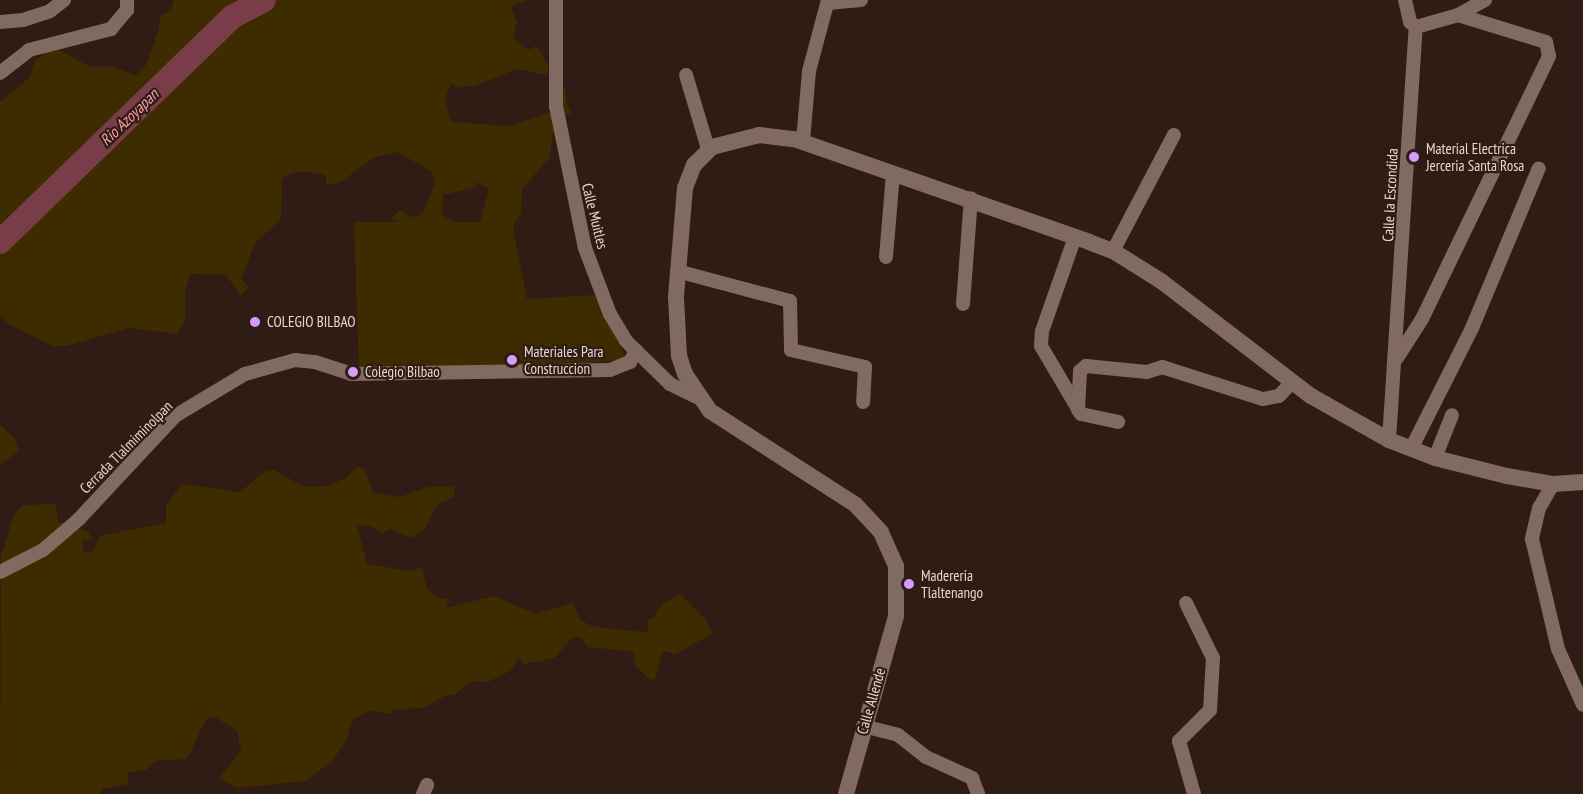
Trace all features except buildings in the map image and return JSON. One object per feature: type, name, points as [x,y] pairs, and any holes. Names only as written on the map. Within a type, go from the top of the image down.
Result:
[{"type":"street","points":[[0,22],[23,20],[50,10],[64,0]]},
{"type":"street","points":[[0,74],[29,50],[111,29],[127,10],[127,0]]},
{"type":"street","name":"Calle Muitles","points":[[556,0],[556,106],[572,195],[585,248],[610,314],[636,351],[670,384],[697,397]]},
{"type":"street","points":[[803,141],[809,71],[828,2],[861,0]]},
{"type":"street","points":[[1405,0],[1410,22],[1416,27],[1458,15],[1485,0]]},
{"type":"street","points":[[1397,358],[1422,319],[1549,56],[1546,42],[1458,15]]},
{"type":"street","name":"Calle la Escondida","points":[[1389,440],[1397,358],[1416,27]]},
{"type":"street","points":[[686,75],[708,149]]},
{"type":"street","points":[[697,397],[679,356],[677,271],[685,188],[694,165],[708,149],[734,138],[759,135],[803,141],[971,198],[1113,251],[1224,326],[1292,382],[1389,440],[1435,458],[1552,484],[1583,482]]},
{"type":"street","points":[[1113,251],[1174,135]]},
{"type":"street","points":[[1411,449],[1472,328],[1539,168]]},
{"type":"street","points":[[886,257],[893,173]]},
{"type":"street","points":[[963,304],[971,198]]},
{"type":"street","points":[[1075,237],[1041,338],[1041,346],[1078,410],[1084,416],[1118,422]]},
{"type":"street","points":[[677,271],[790,302],[791,350],[865,367],[863,402]]},
{"type":"street","name":"Cerrada Tlalmiminolpan","points":[[0,572],[43,550],[79,519],[175,416],[245,374],[295,360],[315,362],[351,374],[610,370],[630,362],[636,351]]},
{"type":"street","points":[[1078,410],[1080,371],[1086,366],[1146,372],[1162,367],[1263,399],[1279,396],[1292,382]]},
{"type":"street","name":"Calle Allende","points":[[697,397],[710,411],[856,506],[871,521],[892,549],[898,574],[898,608],[863,726],[846,794]]},
{"type":"street","points":[[1435,458],[1452,415]]},
{"type":"street","points":[[1552,484],[1539,508],[1532,539],[1558,649],[1583,705]]},
{"type":"street","points":[[1185,603],[1213,658],[1210,710],[1179,741],[1194,794]]},
{"type":"street","points":[[863,726],[898,735],[926,757],[972,778],[978,794]]},
{"type":"shaded area","points":[[174,0],[526,0],[511,7],[517,22],[513,37],[528,50],[536,46],[542,53],[549,70],[546,75],[517,69],[476,85],[459,88],[451,83],[445,99],[451,122],[510,126],[550,112],[558,82],[566,91],[566,102],[571,113],[562,117],[553,134],[549,158],[522,189],[521,212],[513,227],[527,299],[594,295],[627,359],[538,368],[359,369],[354,222],[400,222],[390,219],[400,210],[410,217],[422,215],[435,184],[432,171],[397,152],[373,158],[341,182],[326,185],[326,176],[317,173],[294,172],[282,178],[281,219],[255,243],[241,279],[249,287],[241,296],[226,275],[191,274],[185,290],[185,320],[177,334],[128,328],[66,346],[53,346],[9,324],[0,315],[0,102],[29,78],[35,61],[53,47],[91,67],[111,67],[136,75],[146,65],[159,29],[160,16],[171,10]],"holes":[[[476,182],[489,189],[480,222],[454,222],[442,215],[443,195],[475,187]]]},
{"type":"shaded area","points":[[0,425],[14,438],[19,451],[0,465]]},
{"type":"shaded area","points":[[357,467],[364,468],[373,493],[400,497],[428,487],[455,486],[454,497],[438,504],[424,530],[411,538],[391,529],[383,533],[369,525],[357,526],[367,564],[410,571],[422,567],[427,589],[439,599],[448,598],[447,608],[493,596],[535,614],[573,603],[580,620],[594,627],[643,632],[648,631],[647,620],[654,617],[662,604],[680,594],[707,621],[712,634],[675,654],[663,651],[655,679],[650,680],[634,665],[635,652],[588,647],[581,638],[573,637],[554,658],[524,664],[519,658],[510,671],[488,682],[471,681],[455,695],[447,695],[422,708],[391,710],[391,714],[370,710],[352,720],[346,741],[333,760],[306,781],[237,788],[219,778],[241,751],[237,730],[213,716],[206,719],[187,759],[155,761],[146,770],[128,772],[128,784],[102,789],[100,794],[0,794],[1,556],[14,514],[24,505],[56,504],[58,522],[88,531],[92,540],[83,540],[83,552],[94,551],[99,536],[166,523],[166,505],[182,484],[240,492],[264,472],[274,470],[304,487],[326,486],[346,478]]},
{"type":"waterway","name":"Rio Azoyapan","points":[[0,242],[232,17],[264,0]]},
{"type":"place","name":"Material Electrica Jerceria Santa Rosa","points":[[1414,157]]},
{"type":"place","name":"COLEGIO BILBAO","points":[[255,322]]},
{"type":"place","name":"Materiales Para Construccion","points":[[512,360]]},
{"type":"place","name":"Colegio Bilbao","points":[[353,372]]},
{"type":"place","name":"Madereria Tlaltenango","points":[[909,584]]}]
